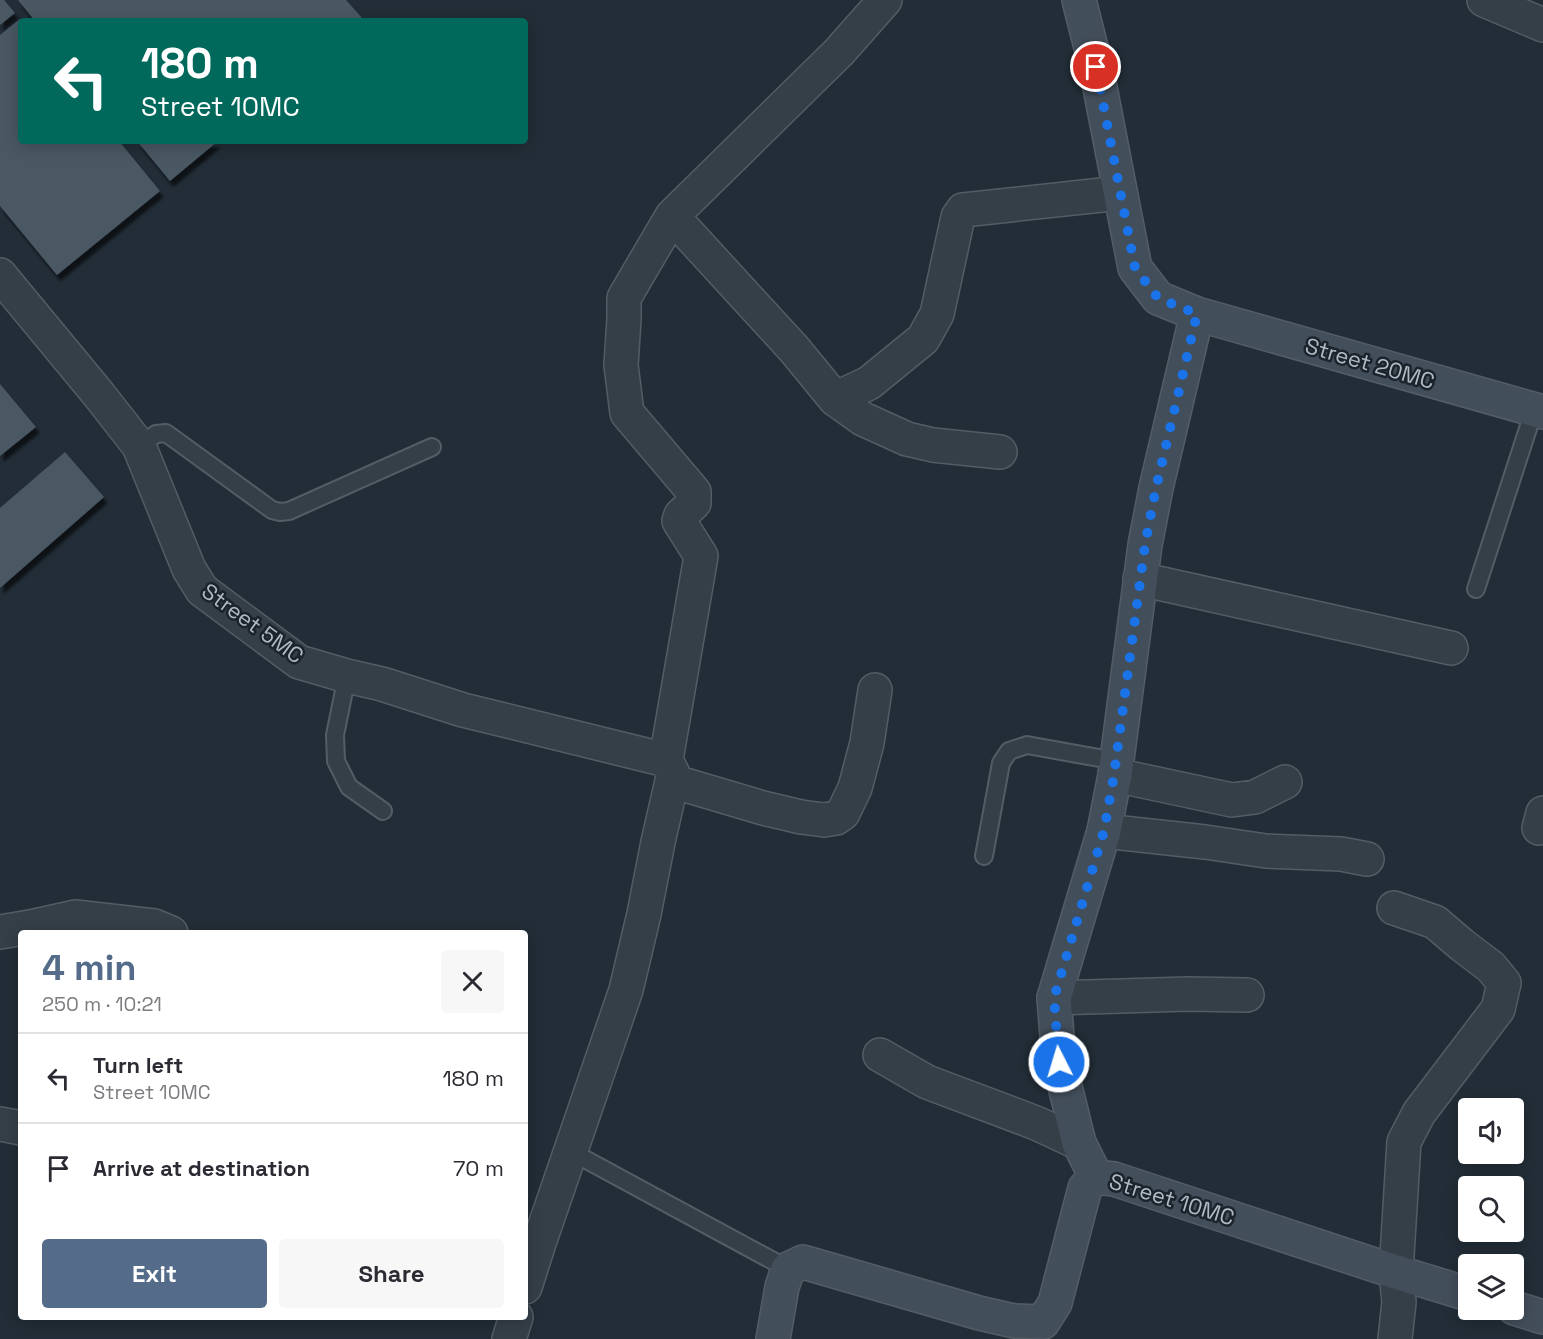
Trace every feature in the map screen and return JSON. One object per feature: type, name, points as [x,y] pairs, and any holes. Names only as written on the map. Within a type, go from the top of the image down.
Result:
[{"type":"street","points":[[528,1266],[531,1244],[570,1151],[626,990],[658,842],[701,556],[679,520],[681,515],[694,503],[694,492],[627,413],[621,365],[624,298],[672,216],[838,52],[885,0]]},
{"type":"street","points":[[1079,0],[1096,67],[1135,268],[1158,298],[1197,314]]},
{"type":"street","points":[[1484,0],[1543,25]]},
{"type":"street","points":[[835,399],[868,382],[923,339],[936,314],[958,217],[963,210],[1120,193]]},
{"type":"street","points":[[672,216],[794,349],[835,399],[863,418],[907,439],[933,445],[1000,452]]},
{"type":"street","name":"Street 5MC","points":[[0,275],[139,446],[189,569],[202,590],[299,662],[382,684],[669,770],[763,808],[824,820],[836,818],[843,813],[855,788],[867,743],[875,690]]},
{"type":"street","name":"Street 20MC","points":[[1197,314],[1539,411]]},
{"type":"street","name":"Street 10MC","points":[[1197,314],[1145,545],[1115,768],[1104,831],[1054,998],[1059,1062],[1078,1143],[1096,1177],[1114,1179],[1458,1291]]},
{"type":"street","points":[[1140,579],[1451,648]]},
{"type":"street","points":[[1115,768],[1232,800],[1255,797],[1285,782]]},
{"type":"street","points":[[1104,831],[1266,851],[1341,854],[1367,859]]},
{"type":"street","points":[[1394,908],[1435,922],[1491,967],[1504,983],[1498,1009],[1419,1113],[1404,1142],[1396,1272],[1399,1302],[1395,1339]]},
{"type":"street","points":[[0,932],[75,917],[154,926],[164,930]]},
{"type":"street","points":[[1054,998],[1177,994],[1247,995]]},
{"type":"street","points":[[880,1055],[927,1082],[1036,1123],[1078,1143]]},
{"type":"street","points":[[0,1124],[18,1127]]},
{"type":"street","points":[[773,1339],[782,1287],[788,1269],[803,1262],[1014,1321],[1041,1331],[1055,1303],[1085,1188],[1096,1177]]},
{"type":"street","points":[[1524,1311],[1543,1317]]},
{"type":"street","points":[[509,1339],[515,1320]]},
{"type":"lane","points":[[1476,589],[1539,411]]},
{"type":"lane","points":[[139,446],[156,434],[166,433],[272,510],[280,512],[289,511],[432,447]]},
{"type":"lane","points":[[347,676],[335,735],[336,761],[349,787],[382,811]]},
{"type":"lane","points":[[984,856],[1000,763],[1009,751],[1027,745],[1115,768]]},
{"type":"lane","points":[[570,1151],[788,1269]]},
{"type":"building","points":[[0,0],[4,0],[15,13],[0,25]]},
{"type":"building","points":[[18,0],[346,0],[362,18],[33,18]]},
{"type":"building","points":[[18,21],[18,144],[121,144],[160,191],[57,275],[0,206],[0,35]]},
{"type":"building","points":[[139,144],[214,144],[170,181]]},
{"type":"building","points":[[0,384],[36,427],[0,456]]},
{"type":"building","points":[[65,452],[104,497],[0,588],[0,508]]},
{"type":"route","points":[[1059,1062],[1054,998],[1104,831],[1114,775],[1145,545],[1197,314],[1158,298],[1135,268],[1096,67]]}]
